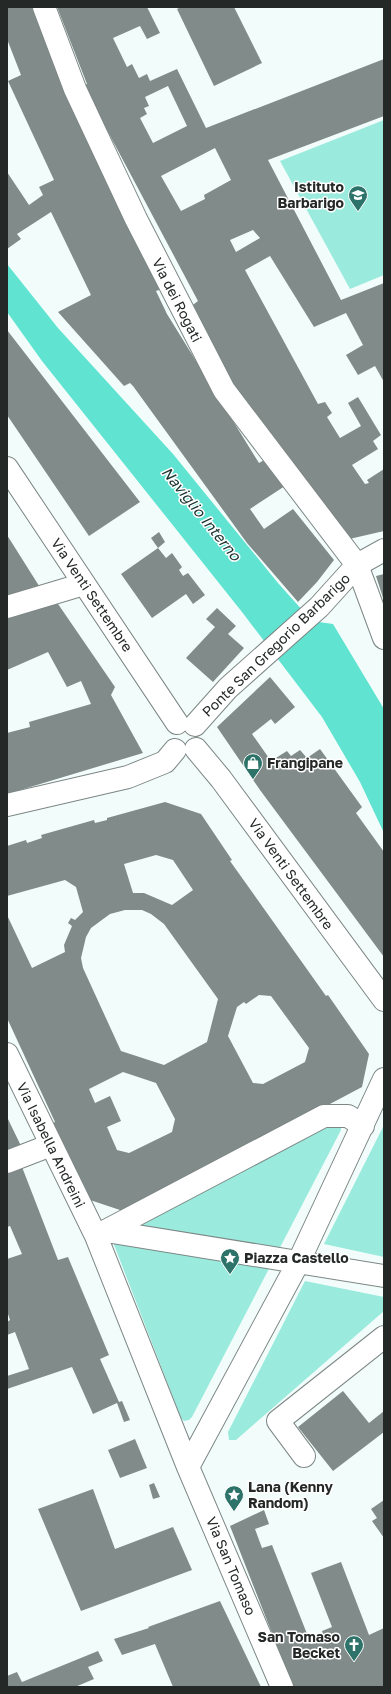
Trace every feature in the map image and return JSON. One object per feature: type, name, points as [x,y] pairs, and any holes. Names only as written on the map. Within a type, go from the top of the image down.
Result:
[{"type":"street","name":"Via dei Rogati","points":[[44,7],[75,89],[132,212],[224,390],[357,565],[384,638]]},
{"type":"street","name":"Via Venti Settembre","points":[[7,468],[84,584],[186,724],[199,729],[201,739],[196,749],[221,779],[384,1000]]},
{"type":"street","name":"Ponte San Gregorio Barbarigo","points":[[186,724],[310,615],[357,565],[384,550]]},
{"type":"street","points":[[7,607],[84,584]]},
{"type":"street","points":[[186,724],[173,726],[169,736],[171,746],[175,750],[183,753],[188,753],[196,749]]},
{"type":"street","points":[[7,805],[142,773],[165,762],[175,750]]},
{"type":"street","name":"Via Isabella Andreini","points":[[7,1054],[51,1145],[101,1233]]},
{"type":"street","points":[[188,1467],[299,1261],[384,1079]]},
{"type":"street","points":[[101,1233],[324,1116],[348,1116],[363,1126]]},
{"type":"street","points":[[7,1162],[51,1145]]},
{"type":"street","points":[[101,1233],[299,1261],[384,1276]]},
{"type":"street","points":[[101,1233],[188,1467]]},
{"type":"street","points":[[304,1456],[278,1421],[384,1337]]},
{"type":"street","name":"Via San Tomaso","points":[[188,1467],[282,1687]]},
{"type":"shaded area","points":[[384,120],[384,275],[350,289],[280,161]]},
{"type":"shaded area","points":[[327,1121],[341,1124],[341,1130],[192,1417],[189,1420],[184,1421],[181,1418],[111,1237]]},
{"type":"shaded area","points":[[384,1125],[384,1257],[324,1244]]},
{"type":"shaded area","points":[[305,1281],[384,1297],[384,1311],[236,1440],[229,1440],[228,1432]]},
{"type":"water","name":"Naviglio Interno","points":[[7,264],[58,328],[173,454],[278,583],[312,621],[333,624],[384,709],[384,833],[360,782],[322,717],[242,612],[42,361],[7,312]]},
{"type":"building","points":[[7,7],[36,7],[162,289],[156,291],[167,314],[259,463],[266,459],[288,484],[250,509],[264,529],[293,509],[334,560],[317,582],[298,602],[247,543],[133,386],[130,383],[124,386],[58,312],[91,295],[51,212],[17,234],[21,239],[7,249],[7,172],[29,205],[43,195],[39,187],[54,180],[8,81],[21,75],[7,39]]},
{"type":"building","points":[[57,7],[147,7],[160,33],[147,39],[140,26],[113,38],[127,67],[132,64],[139,78],[147,74],[150,81],[177,69],[206,128],[384,59],[384,116],[268,160],[341,300],[384,283],[384,382],[375,366],[358,375],[346,355],[363,345],[346,313],[314,327],[270,256],[245,270],[318,404],[325,402],[332,413],[327,417],[340,438],[361,426],[348,403],[358,397],[381,435],[373,441],[378,449],[352,465],[365,484],[369,483],[367,480],[384,469],[384,531],[345,540],[233,386],[190,307],[198,301],[107,130],[103,133],[83,86],[87,84]],"holes":[[[168,86],[187,126],[153,143],[140,118],[147,114],[144,108],[149,106],[145,97]],[[215,148],[231,180],[204,195],[205,199],[181,211],[161,176]],[[253,230],[260,238],[236,252],[230,240]]]},
{"type":"building","points":[[181,7],[234,7],[262,63],[214,86],[177,9]]},
{"type":"building","points":[[7,330],[140,502],[89,536],[7,415]]},
{"type":"building","points":[[159,532],[165,542],[158,548],[151,538]]},
{"type":"building","points":[[7,535],[41,589],[7,600]]},
{"type":"building","points":[[158,548],[166,558],[172,553],[182,567],[179,570],[183,576],[188,573],[205,595],[193,604],[186,594],[152,618],[121,574]]},
{"type":"building","points":[[384,574],[384,601],[376,576]]},
{"type":"building","points":[[56,601],[115,687],[111,695],[143,753],[7,794],[7,733],[30,727],[29,722],[91,704],[81,681],[67,687],[48,652],[7,670],[7,616]]},
{"type":"building","points":[[217,608],[236,626],[228,634],[244,648],[213,682],[186,658],[215,627],[206,619]]},
{"type":"building","points":[[270,677],[295,707],[275,724],[271,719],[252,734],[271,761],[287,751],[291,756],[300,750],[307,758],[320,749],[362,807],[356,813],[384,852],[384,957],[260,790],[217,727]]},
{"type":"building","points":[[165,802],[201,814],[232,860],[230,861],[326,996],[328,995],[369,1054],[362,1087],[126,1212],[90,1200],[53,1123],[55,1122],[7,1018],[7,915],[32,968],[65,952],[64,945],[72,926],[68,923],[71,918],[75,920],[83,912],[76,887],[65,880],[7,896],[7,846],[26,840],[27,843],[42,838],[41,835],[94,820],[95,823],[107,820],[107,818]],"holes":[[[156,855],[173,860],[193,890],[172,905],[144,893],[133,893],[124,864]],[[125,910],[142,910],[151,914],[164,924],[218,999],[207,1042],[164,1065],[121,1051],[83,968],[81,958],[86,937],[91,928],[110,914]],[[259,995],[271,996],[309,1048],[305,1062],[263,1084],[253,1083],[228,1036],[237,1007],[244,1002],[246,1004]],[[123,1072],[156,1083],[175,1119],[172,1132],[129,1153],[117,1150],[107,1127],[121,1121],[110,1096],[95,1103],[89,1089]]]},
{"type":"building","points":[[7,1117],[22,1148],[7,1154]]},
{"type":"building","points":[[22,1167],[58,1260],[68,1257],[109,1355],[100,1359],[119,1402],[122,1401],[130,1420],[124,1422],[117,1403],[93,1414],[72,1367],[7,1389],[7,1376],[29,1369],[15,1332],[7,1335],[7,1322],[10,1320],[7,1311],[7,1259],[22,1254],[10,1226],[7,1227],[7,1173]]},
{"type":"building","points":[[343,1391],[369,1423],[384,1411],[384,1432],[333,1471],[298,1427]]},
{"type":"building","points":[[135,1439],[147,1468],[120,1478],[108,1450]]},
{"type":"building","points":[[154,1483],[160,1497],[153,1499],[149,1485]]},
{"type":"building","points":[[93,1489],[115,1549],[173,1527],[192,1570],[81,1611],[38,1509]]},
{"type":"building","points":[[384,1500],[384,1538],[372,1521],[377,1518],[371,1509]]},
{"type":"building","points":[[264,1510],[269,1524],[255,1529],[262,1548],[272,1545],[311,1644],[325,1639],[322,1631],[332,1627],[311,1573],[341,1562],[369,1635],[384,1628],[384,1687],[293,1687],[230,1526]]},
{"type":"building","points":[[220,1601],[261,1687],[173,1687],[155,1644],[122,1655],[114,1639],[149,1628],[148,1627]]},
{"type":"building","points":[[98,1651],[103,1661],[88,1667],[94,1679],[75,1687],[7,1687],[7,1676],[17,1672],[22,1682]]},
{"type":"place","name":"Istituto Barbarigo","points":[[358,212]]},
{"type":"place","name":"Frangipane","points":[[253,780]]},
{"type":"place","name":"Piazza Castello","points":[[230,1275]]},
{"type":"place","name":"Lana (Kenny Random)","points":[[234,1512]]},
{"type":"place","name":"San Tomaso Becket","points":[[354,1662]]}]
